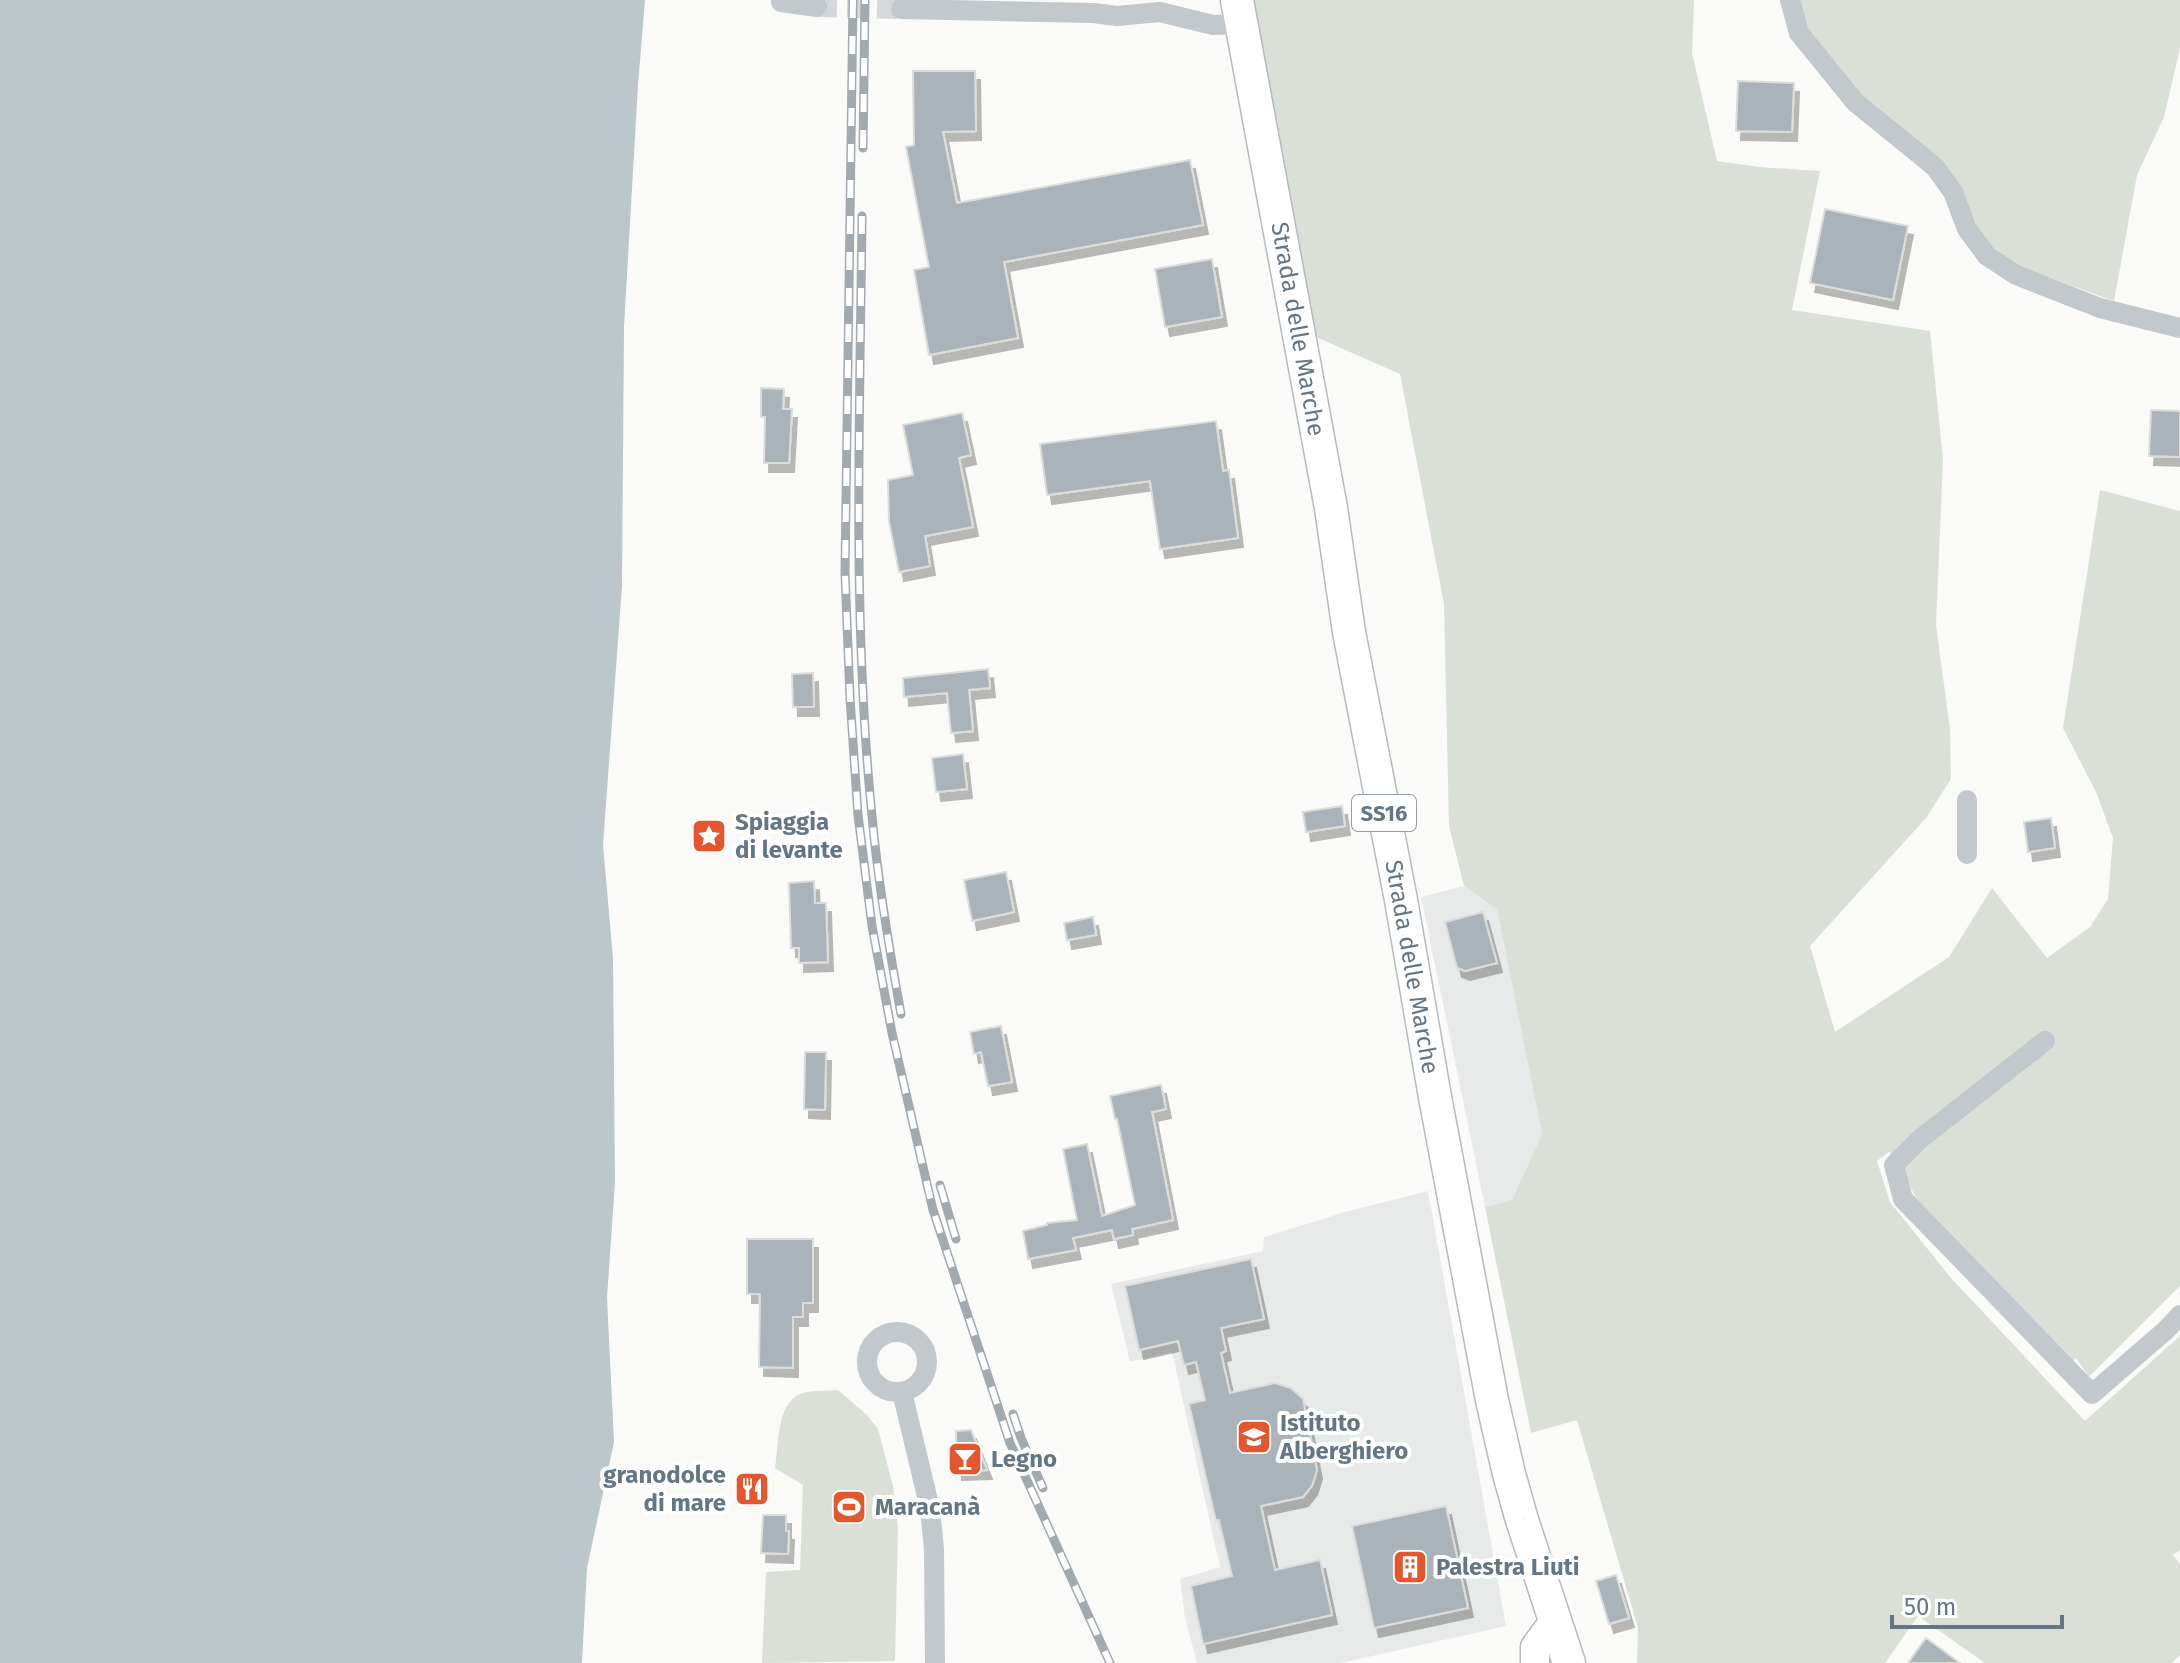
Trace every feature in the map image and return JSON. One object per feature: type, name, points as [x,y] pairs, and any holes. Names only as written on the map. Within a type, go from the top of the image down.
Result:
[{"type":"main road","name":"Strada delle Marche","points":[[1239,12],[1331,508],[1349,632],[1492,1400],[1513,1489],[1555,1620]]},
{"type":"main road","name":"SS16","points":[[1555,1620],[1569,1663]]},
{"type":"street","name":"Strada delle Marche","points":[[1160,12],[1184,0]]},
{"type":"street","points":[[1790,0],[1799,33],[1855,102],[1935,167],[1953,192],[1967,229],[1987,256],[2016,275],[2086,302],[2180,328]]},
{"type":"street","points":[[781,2],[817,7]]},
{"type":"street","name":"Strada delle Marche","points":[[901,9],[1117,16],[1160,12],[1213,25],[1239,12]]},
{"type":"street","points":[[1967,800],[1967,854]]},
{"type":"street","points":[[2045,1041],[1920,1139],[1894,1165],[1903,1199],[2092,1394],[2180,1315]]},
{"type":"street","points":[[902,1392],[930,1509],[934,1549],[935,1663]]},
{"type":"street","points":[[1535,1663],[1535,1647],[1555,1620]]},
{"type":"shaded area","points":[[0,0],[645,0],[624,327],[622,586],[603,845],[613,958],[615,1182],[607,1298],[614,1442],[587,1568],[582,1663],[0,1663]]},
{"type":"shaded area","points":[[1253,0],[1694,0],[1692,53],[1717,161],[1820,171],[1792,310],[1930,331],[1943,459],[1936,625],[1950,729],[1951,779],[1926,818],[1810,946],[1835,1032],[1949,957],[1992,888],[2047,958],[2090,927],[2108,899],[2113,838],[2096,792],[2063,728],[2100,490],[2180,511],[2180,1286],[2089,1377],[2076,1358],[2068,1365],[1922,1209],[1903,1167],[1889,1152],[1877,1161],[1890,1202],[1951,1278],[2085,1421],[2180,1336],[2180,1550],[2173,1555],[2180,1564],[2180,1655],[2172,1663],[1985,1663],[1918,1616],[1885,1663],[1637,1663],[1638,1628],[1577,1420],[1531,1433],[1485,1207],[1512,1200],[1542,1134],[1497,909],[1464,886],[1449,826],[1444,604],[1400,374],[1316,337]]},
{"type":"shaded area","points":[[1795,0],[2180,0],[2180,48],[2164,117],[2137,175],[2114,301],[2015,265],[1983,242],[1878,113],[1817,48]]},
{"type":"shaded area","points":[[1464,886],[1497,909],[1542,1134],[1512,1200],[1485,1207],[1421,897]]},
{"type":"shaded area","points":[[1428,1191],[1506,1626],[1341,1663],[1197,1663],[1185,1618],[1180,1579],[1220,1567],[1172,1352],[1130,1362],[1111,1284],[1263,1251],[1264,1237]]},
{"type":"shaded area","name":"Maracanà","points":[[838,1390],[878,1429],[893,1486],[898,1528],[895,1661],[762,1663],[766,1572],[800,1570],[803,1485],[775,1468],[783,1416],[792,1399],[800,1394]]},
{"type":"building","points":[[913,71],[975,71],[976,131],[943,132],[957,203],[1190,160],[1203,225],[1004,262],[1018,338],[929,355],[914,270],[929,267],[906,147],[914,145]]},
{"type":"building","points":[[1738,81],[1794,83],[1792,132],[1736,131]]},
{"type":"building","points":[[1825,209],[1908,226],[1893,300],[1810,283]]},
{"type":"building","points":[[1212,259],[1222,317],[1165,327],[1155,269]]},
{"type":"building","points":[[761,388],[784,389],[783,409],[792,409],[789,463],[764,463],[765,417],[761,417]]},
{"type":"building","points":[[2151,410],[2180,411],[2180,457],[2149,456]]},
{"type":"building","points":[[962,413],[971,455],[959,458],[973,527],[925,536],[930,566],[899,572],[889,521],[888,480],[913,475],[903,425]]},
{"type":"building","points":[[1216,421],[1223,471],[1229,470],[1238,538],[1160,549],[1150,481],[1047,495],[1040,444]]},
{"type":"building","points":[[988,669],[990,688],[969,690],[973,731],[951,733],[947,693],[904,697],[903,678]]},
{"type":"building","points":[[813,673],[814,707],[793,707],[792,674]]},
{"type":"building","points":[[963,754],[967,789],[936,792],[932,758]]},
{"type":"building","points":[[1342,806],[1345,826],[1306,832],[1303,812]]},
{"type":"building","points":[[2051,818],[2055,848],[2028,852],[2024,822]]},
{"type":"building","points":[[1006,872],[1014,912],[972,921],[964,880]]},
{"type":"building","points":[[814,881],[815,903],[826,903],[828,962],[799,963],[799,948],[791,948],[789,883]]},
{"type":"building","points":[[1483,912],[1497,963],[1465,971],[1457,968],[1445,922]]},
{"type":"building","points":[[1093,917],[1096,935],[1067,940],[1064,923]]},
{"type":"building","points":[[1001,1026],[1012,1082],[988,1086],[981,1052],[974,1054],[970,1032]]},
{"type":"building","points":[[805,1052],[826,1052],[825,1110],[804,1109]]},
{"type":"building","points":[[1161,1085],[1166,1109],[1152,1112],[1173,1220],[1132,1229],[1133,1235],[1114,1239],[1112,1230],[1073,1238],[1076,1250],[1028,1259],[1023,1231],[1047,1223],[1077,1220],[1063,1149],[1087,1144],[1102,1216],[1135,1205],[1110,1096]]},
{"type":"building","points":[[747,1239],[813,1239],[813,1303],[803,1303],[803,1317],[793,1317],[793,1368],[759,1367],[760,1294],[747,1294]]},
{"type":"building","name":"Istituto Alberghiero","points":[[1251,1259],[1264,1319],[1221,1328],[1226,1351],[1221,1353],[1230,1393],[1275,1383],[1291,1388],[1303,1399],[1317,1470],[1312,1486],[1303,1497],[1261,1506],[1275,1570],[1320,1560],[1332,1615],[1203,1644],[1191,1586],[1232,1576],[1189,1404],[1205,1400],[1196,1362],[1184,1365],[1178,1341],[1139,1350],[1125,1286]]},
{"type":"building","points":[[971,1430],[987,1470],[957,1471],[956,1431]]},
{"type":"building","name":"Palestra Liuti","points":[[1446,1506],[1468,1608],[1374,1628],[1352,1526]]},
{"type":"building","points":[[763,1515],[786,1515],[788,1554],[761,1553]]},
{"type":"building","points":[[1616,1575],[1629,1618],[1609,1624],[1596,1581]]},
{"type":"building","points":[[1926,1638],[1960,1663],[1908,1663]]},
{"type":"tunnel","points":[[817,7],[901,9]]},
{"type":"railway","points":[[853,0],[845,573],[858,815],[872,926],[892,1033],[933,1210],[1010,1443],[1110,1663]]},
{"type":"railway","points":[[863,148],[865,0]]},
{"type":"railway","points":[[862,216],[859,516],[862,666],[874,841],[901,1014]]},
{"type":"railway","points":[[940,1185],[956,1239]]},
{"type":"railway","points":[[1013,1414],[1043,1488]]},
{"type":"place","name":"Spiaggia di levante","points":[[709,836]]},
{"type":"place","name":"Istituto Alberghiero","points":[[1254,1437]]},
{"type":"place","name":"Legno","points":[[965,1459]]},
{"type":"place","name":"granodolce di mare","points":[[752,1489]]},
{"type":"place","name":"Maracanà","points":[[849,1507]]},
{"type":"place","name":"Palestra Liuti","points":[[1410,1567]]}]
